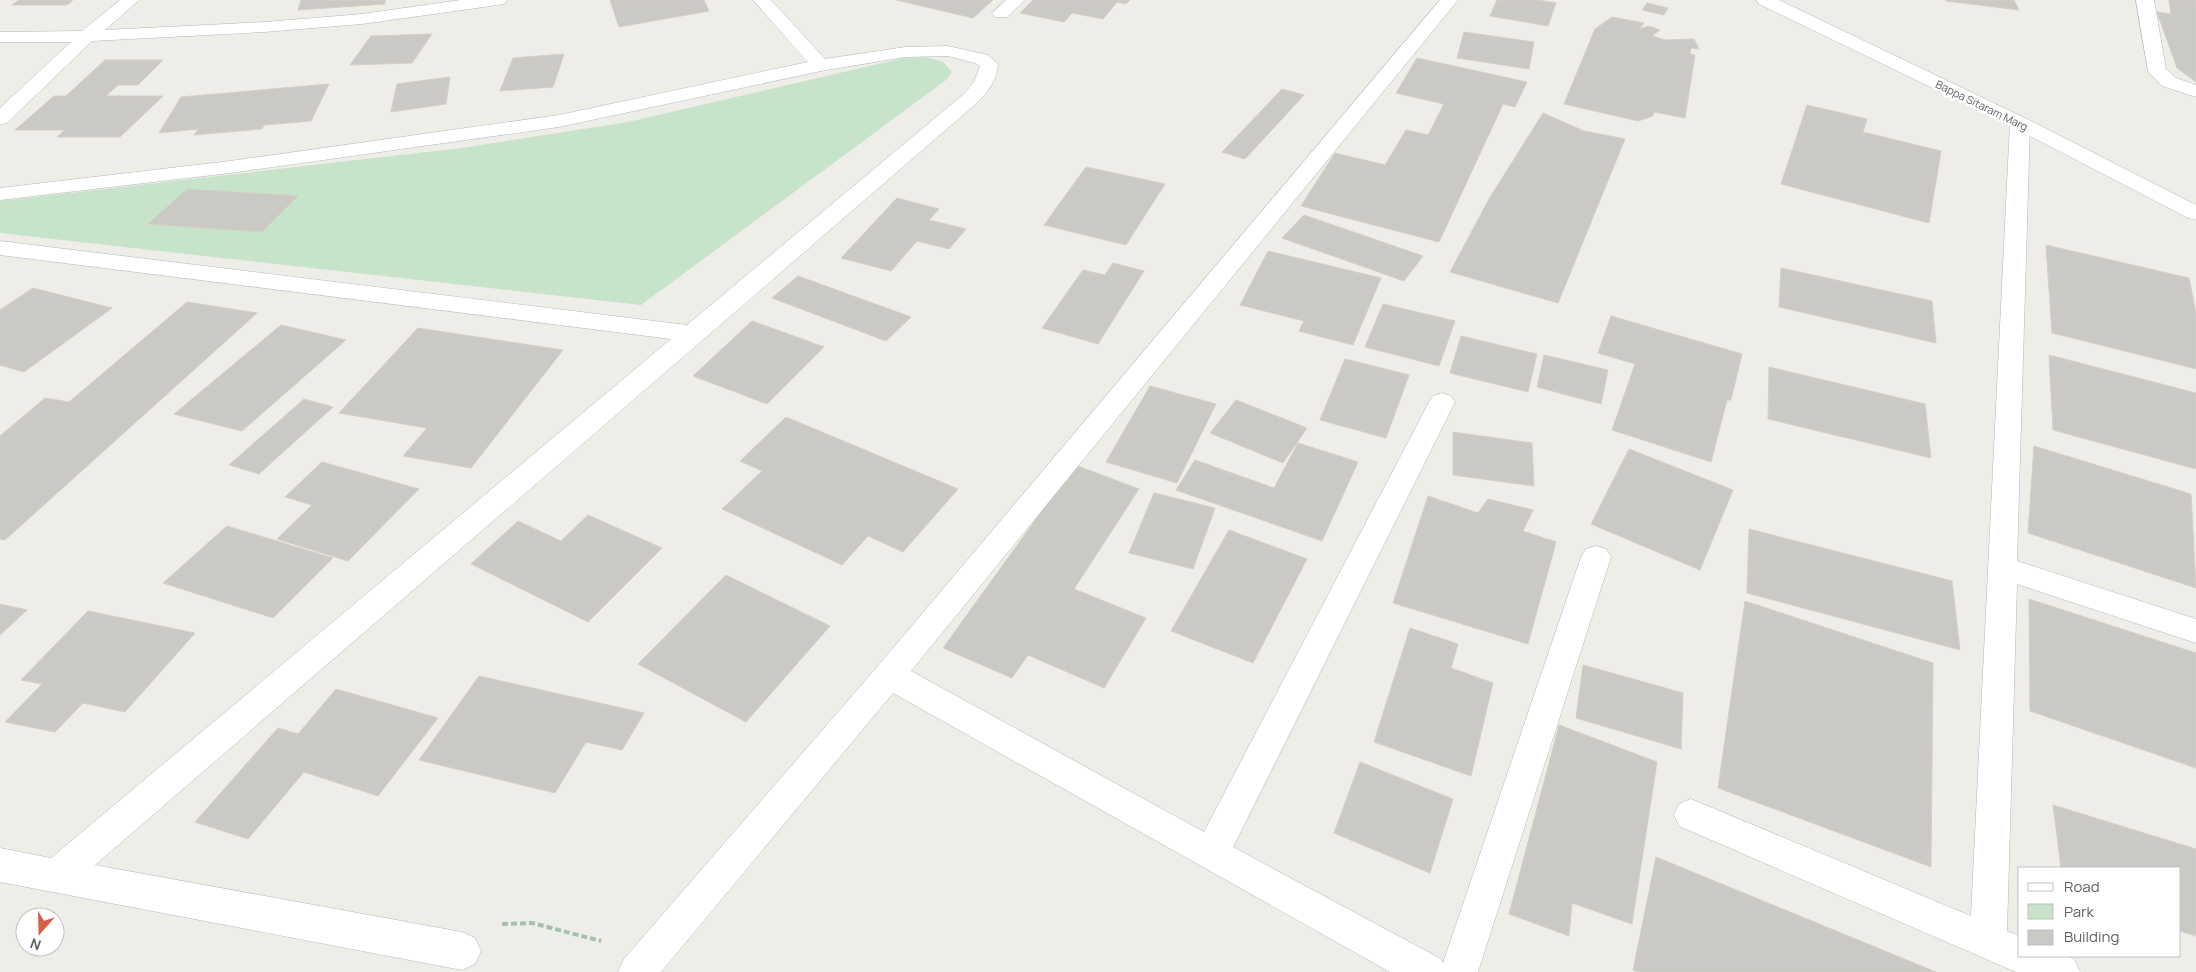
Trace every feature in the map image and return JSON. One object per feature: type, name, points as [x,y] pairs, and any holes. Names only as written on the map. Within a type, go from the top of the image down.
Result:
[{"type":"street","points":[[0,119],[87,36],[130,0]]},
{"type":"street","points":[[0,38],[87,36],[265,27],[362,19],[498,0]]},
{"type":"street","points":[[762,0],[821,65]]},
{"type":"street","points":[[1001,13],[1016,0]]},
{"type":"street","points":[[645,963],[889,675],[1449,0]]},
{"type":"street","name":"Bappa Sitaram Marg","points":[[1766,0],[2020,123],[2196,213]]},
{"type":"street","points":[[2145,0],[2157,71],[2169,82],[2196,91]]},
{"type":"street","points":[[0,194],[230,167],[559,121],[821,65],[905,52],[928,51],[964,54],[981,59],[989,64],[989,73],[984,84],[971,98],[56,876]]},
{"type":"street","points":[[1691,815],[2010,951],[2003,568],[2020,123]]},
{"type":"street","points":[[0,248],[694,334]]},
{"type":"street","points":[[1211,854],[1442,402]]},
{"type":"street","points":[[1459,972],[1596,557]]},
{"type":"street","points":[[2003,568],[2196,631]]},
{"type":"street","points":[[889,675],[1211,854],[1406,967]]},
{"type":"street","points":[[0,865],[462,951]]},
{"type":"street","points":[[2025,957],[2061,972]]},
{"type":"path","points":[[462,951],[495,927],[506,923],[532,923],[645,963]]},
{"type":"green space","points":[[926,57],[943,62],[952,72],[946,80],[641,305],[0,233],[0,201],[462,148],[628,122],[904,58]]},
{"type":"building","points":[[19,0],[73,0],[67,5],[12,5]]},
{"type":"building","points":[[301,0],[385,0],[385,4],[298,10]]},
{"type":"building","points":[[610,0],[704,0],[709,11],[619,27]]},
{"type":"building","points":[[896,0],[993,0],[973,18]]},
{"type":"building","points":[[1033,0],[1130,0],[1126,4],[1117,2],[1103,19],[1072,13],[1064,22],[1020,13]]},
{"type":"building","points":[[1497,0],[1538,0],[1556,3],[1548,26],[1490,16]]},
{"type":"building","points":[[2014,0],[2019,10],[1946,1]]},
{"type":"building","points":[[2169,0],[2196,0],[2196,82],[2177,68],[2157,12],[2171,14]]},
{"type":"building","points":[[1647,3],[1668,8],[1664,15],[1642,10]]},
{"type":"building","points":[[1612,17],[1644,23],[1639,29],[1649,26],[1660,30],[1652,36],[1666,40],[1694,39],[1699,49],[1691,48],[1690,54],[1695,55],[1685,118],[1654,112],[1653,116],[1638,121],[1564,104],[1595,29]]},
{"type":"building","points":[[1464,32],[1534,42],[1529,69],[1457,58]]},
{"type":"building","points":[[432,34],[412,63],[350,65],[371,36]]},
{"type":"building","points":[[564,54],[553,87],[500,91],[513,58]]},
{"type":"building","points":[[1417,58],[1527,82],[1515,107],[1503,104],[1439,242],[1301,206],[1335,153],[1385,165],[1406,130],[1428,135],[1444,104],[1396,93]]},
{"type":"building","points":[[105,60],[163,60],[138,85],[118,85],[106,96],[163,96],[120,137],[57,137],[65,130],[15,130],[54,96],[66,96]]},
{"type":"building","points":[[450,77],[446,104],[391,112],[397,84]]},
{"type":"building","points":[[329,84],[311,121],[264,125],[262,129],[194,135],[198,129],[159,133],[181,97]]},
{"type":"building","points":[[1282,89],[1304,95],[1245,159],[1222,152]]},
{"type":"building","points":[[1807,105],[1867,119],[1863,132],[1941,151],[1929,223],[1781,184]]},
{"type":"building","points":[[1543,113],[1584,131],[1625,139],[1558,303],[1450,272],[1489,199]]},
{"type":"building","points":[[1086,167],[1165,184],[1126,245],[1044,225]]},
{"type":"building","points":[[187,189],[298,196],[262,232],[148,224]]},
{"type":"building","points":[[897,198],[939,209],[929,220],[966,229],[949,249],[917,241],[891,271],[841,258]]},
{"type":"building","points":[[1304,215],[1423,256],[1404,281],[1282,238]]},
{"type":"building","points":[[2046,245],[2189,278],[2196,313],[2196,369],[2052,333]]},
{"type":"building","points":[[1268,251],[1381,278],[1353,345],[1299,331],[1304,321],[1240,305]]},
{"type":"building","points":[[1113,263],[1144,271],[1098,344],[1042,328],[1083,270],[1105,275]]},
{"type":"building","points":[[1781,268],[1932,301],[1936,343],[1779,307]]},
{"type":"building","points":[[798,276],[911,317],[886,341],[772,298]]},
{"type":"building","points":[[33,288],[112,308],[24,372],[0,365],[0,310]]},
{"type":"building","points":[[187,302],[257,313],[5,540],[0,539],[0,436],[45,398],[69,402]]},
{"type":"building","points":[[1383,304],[1455,321],[1439,366],[1365,347]]},
{"type":"building","points":[[1611,316],[1742,354],[1731,400],[1727,400],[1711,462],[1612,430],[1635,364],[1598,353]]},
{"type":"building","points":[[752,321],[824,347],[767,404],[693,376]]},
{"type":"building","points":[[281,325],[346,340],[242,431],[174,414]]},
{"type":"building","points":[[418,328],[563,350],[471,468],[403,456],[427,428],[339,413]]},
{"type":"building","points":[[1461,336],[1537,354],[1528,392],[1450,373]]},
{"type":"building","points":[[1544,355],[1608,370],[1601,404],[1537,387]]},
{"type":"building","points":[[2049,355],[2196,393],[2196,469],[2053,430]]},
{"type":"building","points":[[1345,359],[1409,375],[1386,438],[1320,420]]},
{"type":"building","points":[[1769,367],[1925,404],[1931,458],[1768,419]]},
{"type":"building","points":[[1150,386],[1216,404],[1177,483],[1106,462]]},
{"type":"building","points":[[304,399],[333,407],[259,474],[229,465]]},
{"type":"building","points":[[1236,400],[1307,428],[1283,463],[1210,433]]},
{"type":"building","points":[[786,417],[958,489],[903,552],[868,536],[842,565],[722,509],[762,471],[740,461]]},
{"type":"building","points":[[1453,432],[1532,443],[1534,486],[1453,475]]},
{"type":"building","points":[[1298,443],[1358,462],[1322,541],[1176,490],[1195,460],[1274,488]]},
{"type":"building","points":[[2034,446],[2191,494],[2196,588],[2028,533]]},
{"type":"building","points":[[1629,449],[1733,490],[1700,570],[1591,524]]},
{"type":"building","points":[[322,462],[419,489],[348,561],[277,539],[312,505],[285,497]]},
{"type":"building","points":[[1075,465],[1139,489],[1074,589],[1146,618],[1104,688],[1028,655],[1012,678],[943,648]]},
{"type":"building","points":[[1154,493],[1215,508],[1193,569],[1129,553]]},
{"type":"building","points":[[1428,496],[1478,513],[1488,499],[1533,510],[1523,531],[1556,542],[1528,644],[1393,603]]},
{"type":"building","points":[[588,515],[662,548],[588,622],[471,564],[518,521],[561,541]]},
{"type":"building","points":[[227,526],[333,558],[273,618],[163,583]]},
{"type":"building","points":[[1749,529],[1952,581],[1960,650],[1747,593]]},
{"type":"building","points":[[1229,530],[1307,559],[1253,663],[1171,631]]},
{"type":"building","points":[[726,575],[830,626],[746,722],[638,664]]},
{"type":"building","points":[[2029,599],[2196,653],[2196,768],[2030,711]]},
{"type":"building","points":[[1745,601],[1933,663],[1931,867],[1718,788]]},
{"type":"building","points":[[0,604],[27,610],[0,635]]},
{"type":"building","points":[[88,611],[195,633],[125,712],[83,703],[55,732],[5,722],[42,684],[21,680]]},
{"type":"building","points":[[1410,628],[1458,644],[1451,668],[1493,683],[1471,776],[1374,742]]},
{"type":"building","points":[[1583,665],[1683,693],[1681,749],[1576,718]]},
{"type":"building","points":[[479,676],[644,713],[622,750],[586,742],[555,793],[419,760]]},
{"type":"building","points":[[336,689],[438,718],[378,796],[304,772],[248,839],[195,822],[278,728],[298,734]]},
{"type":"building","points":[[1559,725],[1657,762],[1632,924],[1572,903],[1569,936],[1509,914]]},
{"type":"building","points":[[1360,762],[1453,799],[1430,873],[1334,833]]},
{"type":"building","points":[[2053,805],[2196,849],[2196,936],[2181,931],[2181,867],[2061,867]]},
{"type":"building","points":[[1656,857],[1936,972],[1638,972],[1633,970]]}]
